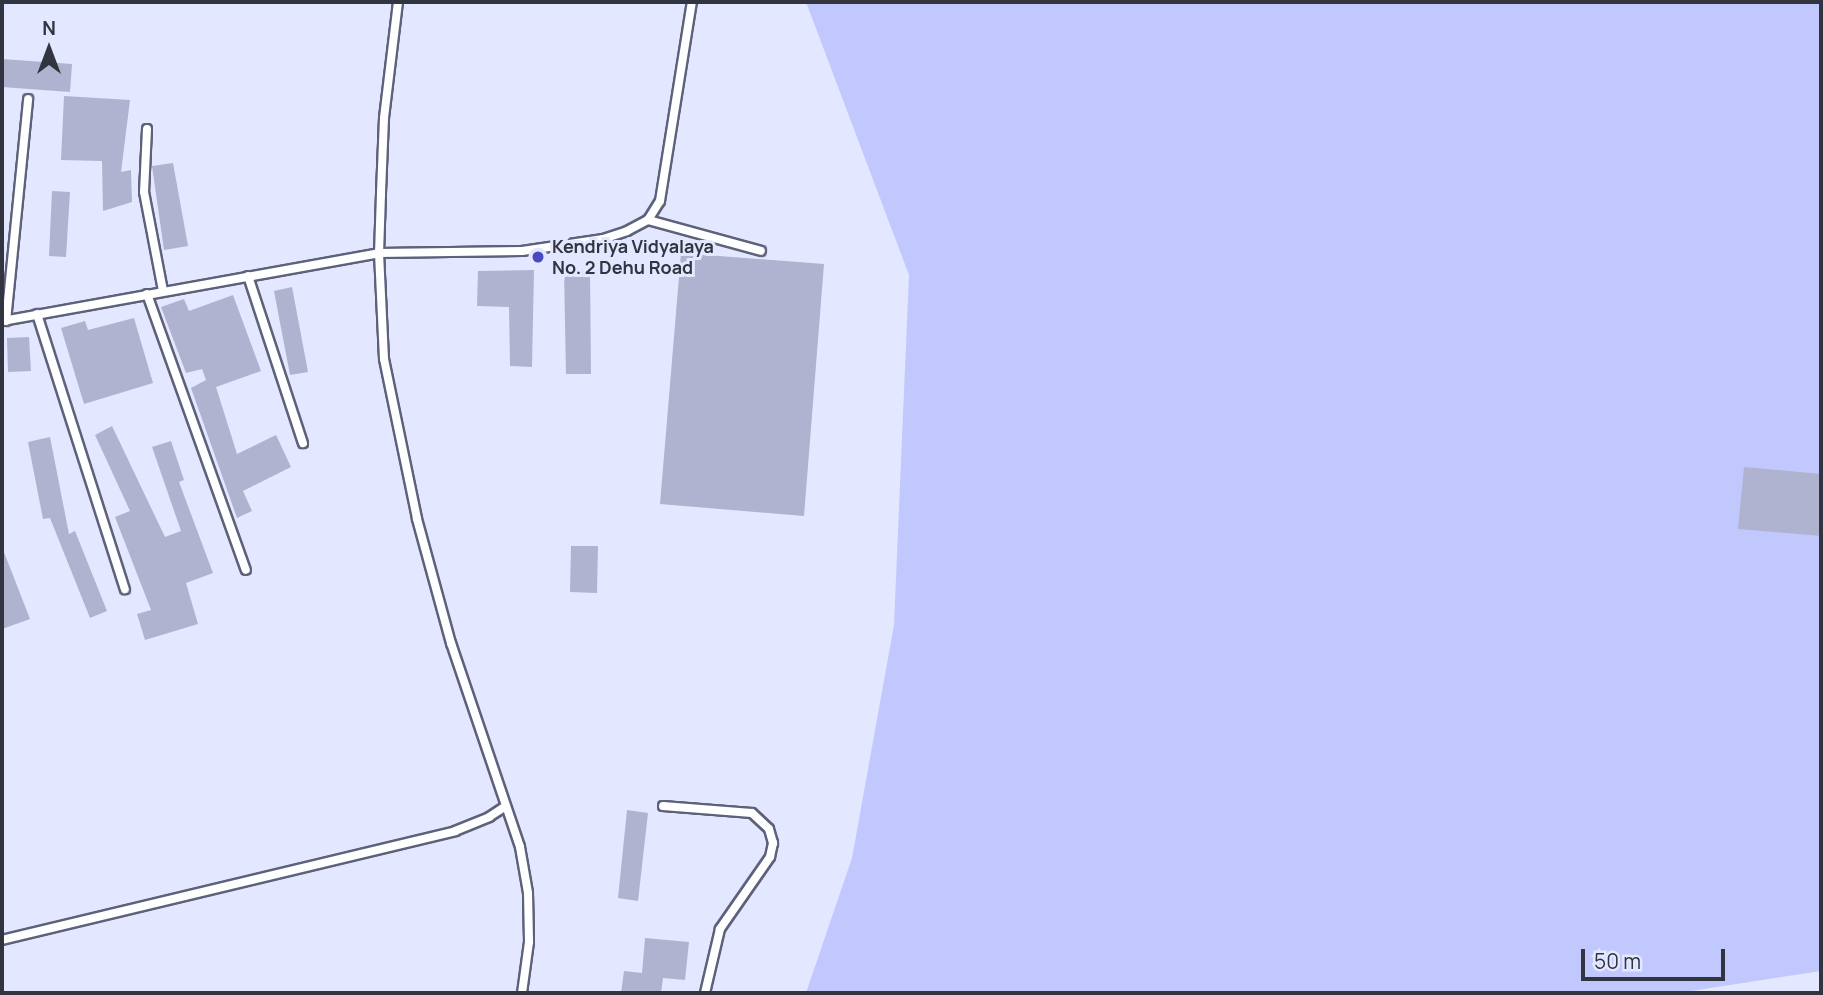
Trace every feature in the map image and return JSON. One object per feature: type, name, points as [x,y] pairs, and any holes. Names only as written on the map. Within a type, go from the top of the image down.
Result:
[{"type":"lane","points":[[398,2],[384,118],[379,253],[388,386],[417,519],[451,643],[520,847],[528,893],[529,942],[522,993]]},
{"type":"lane","points":[[28,99],[4,321],[379,253],[522,251],[603,239],[648,220],[660,201],[692,2]]},
{"type":"lane","points":[[147,129],[144,192],[163,291]]},
{"type":"lane","points":[[648,220],[761,251]]},
{"type":"lane","points":[[248,276],[303,443]]},
{"type":"lane","points":[[147,294],[246,570]]},
{"type":"lane","points":[[37,314],[125,589]]},
{"type":"lane","points":[[2,940],[455,831],[506,806]]},
{"type":"lane","points":[[663,806],[752,813],[768,829],[773,844],[770,857],[720,929],[705,993]]},
{"type":"shaded area","points":[[806,2],[1821,2],[1821,971],[1678,993],[806,993],[852,858],[894,625],[909,275]]},
{"type":"building","points":[[2,59],[72,64],[70,92],[2,87]]},
{"type":"building","points":[[64,96],[130,100],[121,172],[131,170],[132,202],[103,211],[102,161],[61,160]]},
{"type":"building","points":[[173,163],[188,246],[164,250],[152,166]]},
{"type":"building","points":[[52,191],[70,192],[66,257],[49,256]]},
{"type":"building","points":[[681,253],[824,264],[804,516],[660,504]]},
{"type":"building","points":[[534,270],[532,367],[510,366],[509,307],[477,306],[478,271]]},
{"type":"building","points":[[564,270],[590,270],[591,374],[566,374]]},
{"type":"building","points":[[292,287],[308,372],[290,375],[274,291]]},
{"type":"building","points":[[233,295],[261,371],[216,387],[237,454],[276,435],[291,467],[243,491],[252,511],[237,518],[191,388],[206,380],[202,369],[186,373],[161,307],[184,299],[189,311]]},
{"type":"building","points":[[134,318],[153,383],[84,404],[61,328],[85,321],[88,330]]},
{"type":"building","points":[[29,337],[31,371],[8,372],[7,338]]},
{"type":"building","points":[[112,426],[165,537],[181,531],[152,447],[171,441],[184,480],[179,482],[213,573],[186,583],[198,624],[145,640],[137,614],[151,610],[115,517],[130,511],[95,435]]},
{"type":"building","points":[[50,437],[69,534],[75,531],[107,611],[90,618],[50,518],[43,519],[28,442]]},
{"type":"building","points":[[1744,467],[1821,474],[1821,536],[1738,529]]},
{"type":"building","points":[[571,546],[598,546],[597,593],[570,592]]},
{"type":"building","points":[[2,547],[30,619],[2,629]]},
{"type":"building","points":[[627,810],[648,813],[638,901],[618,898]]},
{"type":"building","points":[[645,938],[689,942],[685,980],[663,978],[661,993],[621,993],[624,971],[642,973]]},
{"type":"place","name":"Kendriya Vidyalaya No. 2 Dehu Road","points":[[538,257]]}]
